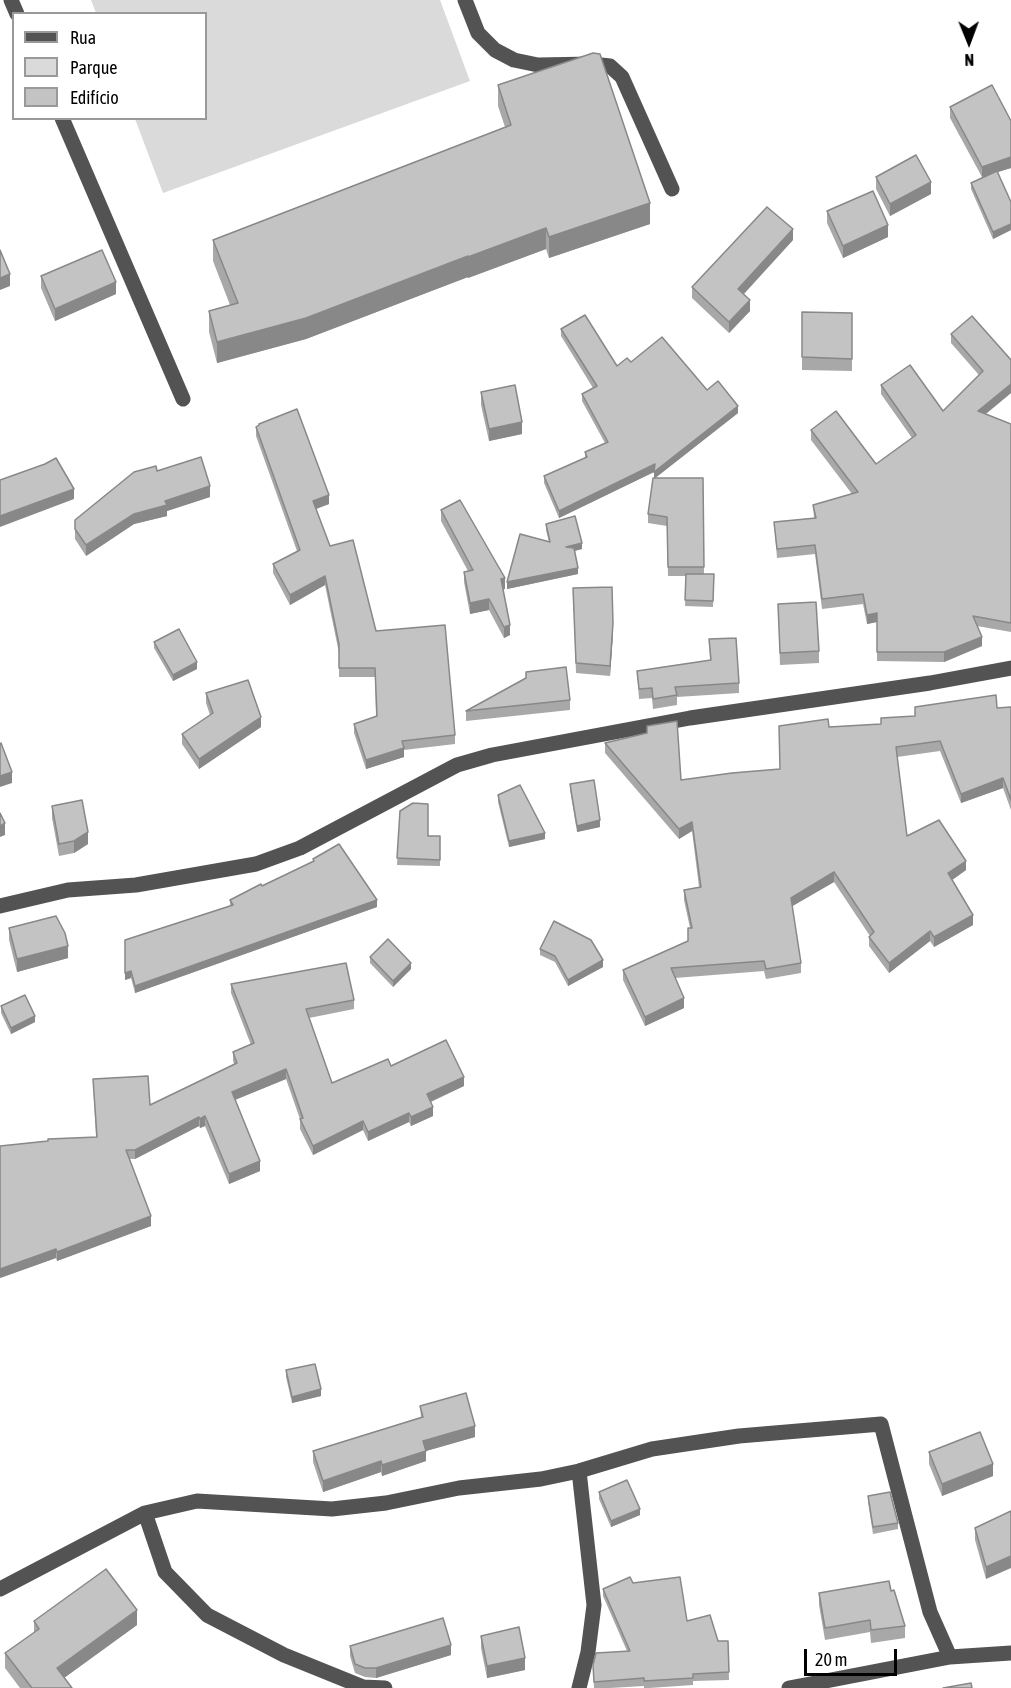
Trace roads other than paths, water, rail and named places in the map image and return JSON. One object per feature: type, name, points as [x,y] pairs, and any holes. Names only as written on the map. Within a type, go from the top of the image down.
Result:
[{"type":"street","points":[[465,0],[478,33],[495,50],[513,60],[538,64],[610,66],[622,77],[672,189]]},
{"type":"street","points":[[63,120],[183,399]]},
{"type":"street","points":[[0,906],[68,890],[136,885],[256,864],[300,848],[457,765],[492,755],[690,718],[930,683],[1011,668]]},
{"type":"street","points":[[0,1589],[145,1513],[197,1501],[332,1509],[386,1503],[459,1488],[541,1479],[579,1471],[652,1449],[739,1436],[881,1424],[930,1612],[950,1657]]},
{"type":"street","points":[[579,1471],[594,1605],[588,1652],[579,1688]]},
{"type":"street","points":[[145,1513],[165,1572],[207,1615],[284,1655],[313,1667],[363,1687],[385,1688]]},
{"type":"street","points":[[789,1688],[950,1657],[1011,1653]]}]
